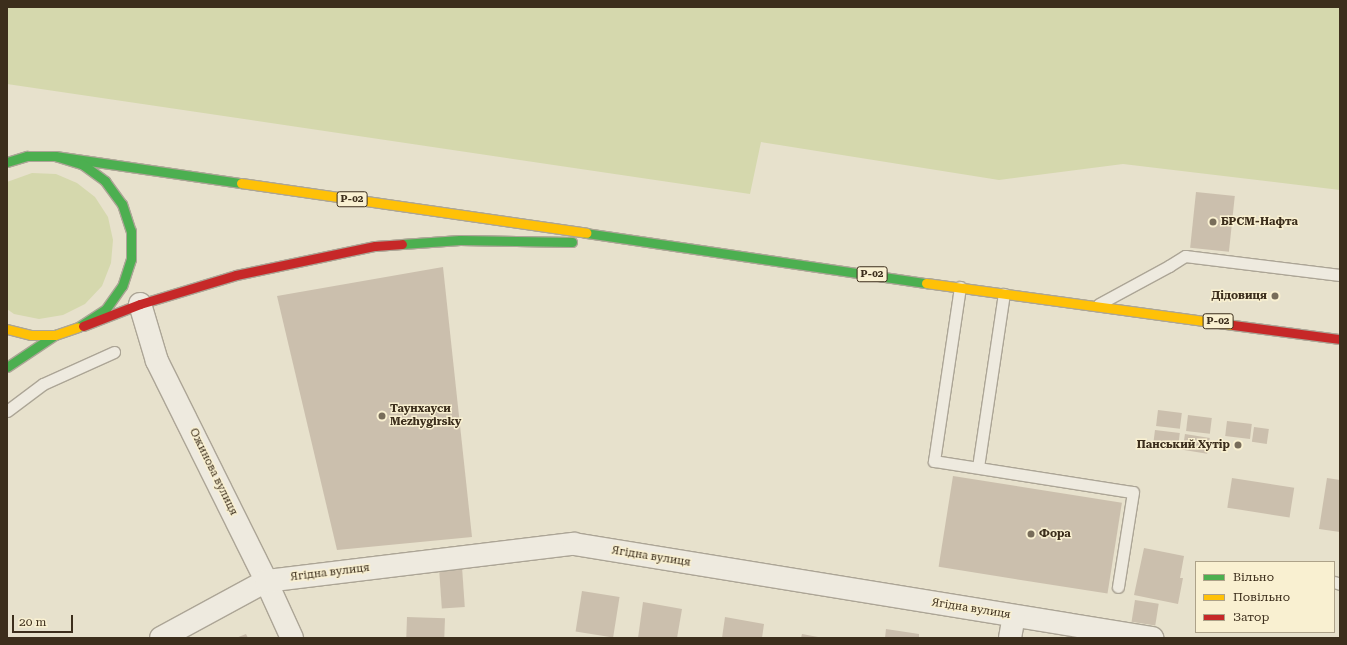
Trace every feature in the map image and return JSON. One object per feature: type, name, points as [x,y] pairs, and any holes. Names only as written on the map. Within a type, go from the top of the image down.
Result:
[{"type":"main road","name":"Р-02","points":[[7,152],[27,156],[55,156],[1004,294],[1340,339]]},
{"type":"main road","name":"Р-02","points":[[7,162],[27,156]]},
{"type":"main road","name":"Р-02","points":[[55,156],[82,164],[105,181],[122,204],[131,231],[131,259],[122,286],[106,309],[83,326]]},
{"type":"main road","name":"Р-02","points":[[7,329],[31,335],[55,335],[140,304],[236,275],[375,246],[460,240],[648,242]]},
{"type":"main road","points":[[7,367],[55,335]]},
{"type":"street","name":"Ожинова вулиця","points":[[140,304],[158,360],[266,581],[292,638]]},
{"type":"street","name":"Ягідна вулиця","points":[[161,638],[266,581],[574,544],[1152,638]]},
{"type":"street","points":[[1010,638],[1014,616]]},
{"type":"lane","points":[[1096,306],[1186,256],[1340,275]]},
{"type":"lane","points":[[960,287],[934,461],[1133,492],[1118,587]]},
{"type":"lane","points":[[978,467],[1004,294]]},
{"type":"lane","points":[[7,411],[43,384],[114,352]]},
{"type":"green space","points":[[7,7],[1340,7],[1340,190],[1123,164],[999,180],[761,142],[750,194],[7,84]]},
{"type":"green space","points":[[32,173],[56,174],[77,183],[95,197],[108,217],[113,240],[111,263],[102,286],[85,304],[63,315],[39,319],[14,314],[7,309],[7,182]]},
{"type":"building","points":[[1196,192],[1235,196],[1229,252],[1190,248]]},
{"type":"building","name":"Таунхауси Mezhygirsky","points":[[443,267],[472,537],[337,550],[277,296]]},
{"type":"building","points":[[1158,410],[1182,413],[1180,429],[1156,426]]},
{"type":"building","points":[[1188,415],[1212,418],[1210,434],[1186,431]]},
{"type":"building","points":[[1227,421],[1252,424],[1250,439],[1225,436]]},
{"type":"building","points":[[1254,427],[1269,429],[1267,444],[1252,442]]},
{"type":"building","points":[[1155,430],[1180,433],[1178,448],[1153,445]]},
{"type":"building","points":[[1185,434],[1210,438],[1207,454],[1182,450]]},
{"type":"building","name":"Фора","points":[[953,476],[1122,503],[1108,594],[939,567]]},
{"type":"building","points":[[1232,478],[1294,488],[1290,517],[1227,508]]},
{"type":"building","points":[[1327,478],[1340,480],[1340,532],[1319,529]]},
{"type":"building","points":[[1144,548],[1184,556],[1180,578],[1183,578],[1178,604],[1134,595]]},
{"type":"building","points":[[462,567],[465,607],[442,609],[439,569]]},
{"type":"building","points":[[582,591],[620,597],[613,637],[576,631]]},
{"type":"building","points":[[1135,600],[1159,604],[1155,625],[1132,622]]},
{"type":"building","points":[[643,602],[682,609],[677,638],[638,638]]},
{"type":"building","points":[[407,617],[445,618],[444,638],[406,638]]},
{"type":"building","points":[[725,617],[764,624],[762,638],[722,638]]},
{"type":"building","points":[[886,629],[919,634],[919,638],[885,638]]},
{"type":"building","points":[[246,634],[248,638],[236,638]]},
{"type":"building","points":[[802,634],[818,637],[818,638],[801,638]]},
{"type":"traffic: fast","points":[[7,162],[27,156],[55,156],[82,164],[105,181],[122,204],[131,231],[131,259],[122,286],[106,309],[78,327]]},
{"type":"traffic: fast","points":[[55,156],[241,183]]},
{"type":"traffic: fast","points":[[586,233],[926,283]]},
{"type":"traffic: fast","points":[[402,244],[460,240],[572,242]]},
{"type":"traffic: fast","points":[[7,367],[55,335]]},
{"type":"traffic: slow","points":[[241,183],[586,233]]},
{"type":"traffic: slow","points":[[926,283],[1233,325]]},
{"type":"traffic: slow","points":[[7,329],[31,335],[55,335],[78,327]]},
{"type":"traffic: jam","points":[[83,326],[140,304],[236,275],[375,246],[402,244]]},
{"type":"traffic: jam","points":[[1233,325],[1340,339]]},
{"type":"place","name":"БРСМ-Нафта","points":[[1213,222]]},
{"type":"place","name":"Дідовиця","points":[[1275,296]]},
{"type":"place","name":"Таунхауси Mezhygirsky","points":[[382,416]]},
{"type":"place","name":"Панський Хутір","points":[[1238,445]]},
{"type":"place","name":"Фора","points":[[1031,534]]}]
